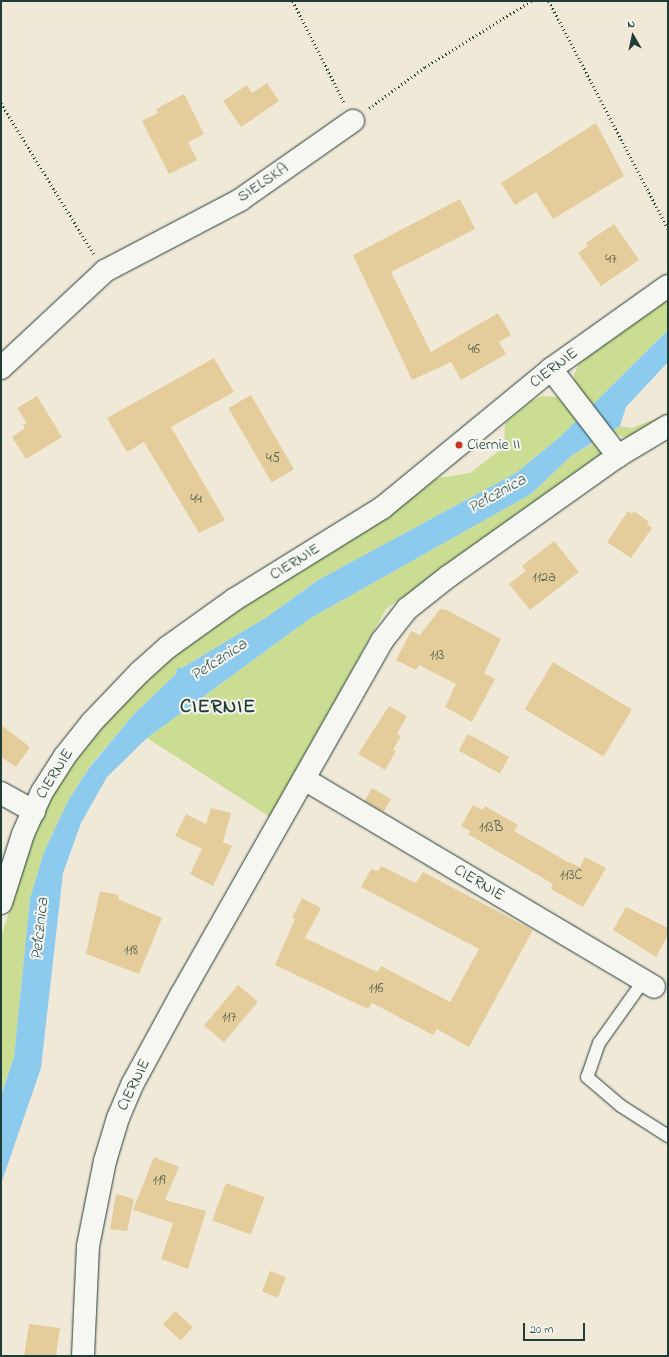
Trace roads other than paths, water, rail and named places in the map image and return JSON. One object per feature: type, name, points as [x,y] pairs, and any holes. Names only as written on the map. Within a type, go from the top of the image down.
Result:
[{"type":"street","name":"SIELSKA","points":[[1,368],[105,271],[240,200],[353,121]]},
{"type":"street","name":"CIERNIE","points":[[1,903],[34,811],[65,756],[92,722],[168,647],[235,599],[382,508],[551,369],[668,286]]},
{"type":"street","points":[[551,369],[618,456]]},
{"type":"street","name":"CIERNIE","points":[[83,1356],[88,1246],[105,1161],[118,1118],[133,1083],[166,1022],[371,658],[407,609],[618,456],[668,426]]},
{"type":"street","name":"CIERNIE","points":[[304,778],[649,984]]},
{"type":"street","points":[[1,793],[34,811]]},
{"type":"lane","points":[[649,984],[599,1043],[587,1077],[621,1106],[668,1136]]},
{"type":"water","name":"Pełcznica","points":[[668,330],[668,362],[626,407],[620,426],[571,456],[531,494],[309,619],[147,738],[107,777],[81,823],[63,873],[41,1068],[1,1184],[1,1095],[14,1057],[30,898],[44,852],[68,801],[89,768],[134,714],[176,674],[177,668],[182,668],[267,617],[318,580],[516,473],[561,436]]},
{"type":"place","name":"Ciernie II","points":[[459,445]]},
{"type":"district","name":"CIERNIE","points":[[218,707]]}]
